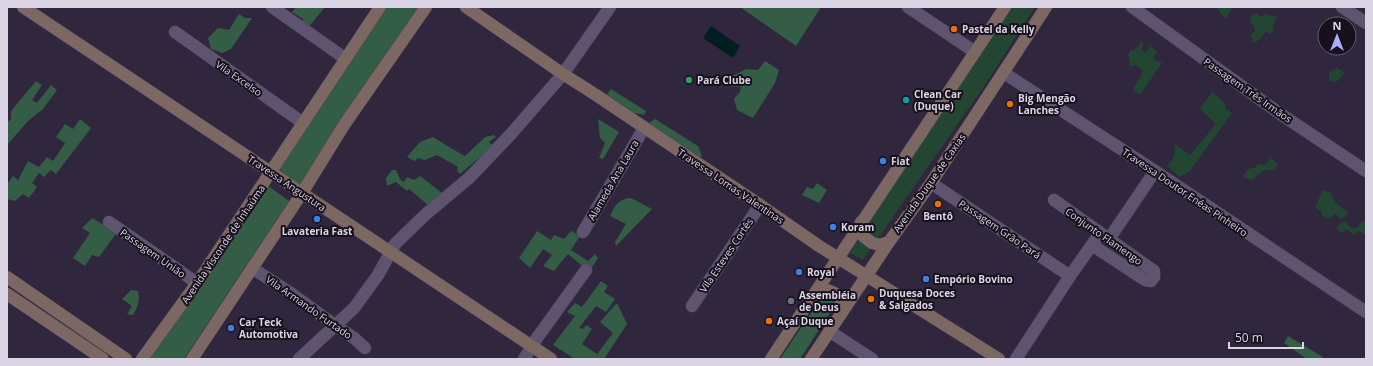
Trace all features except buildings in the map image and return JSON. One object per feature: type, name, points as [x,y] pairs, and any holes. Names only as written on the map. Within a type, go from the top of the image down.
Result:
[{"type":"street","name":"Travessa Angustura","points":[[23,7],[551,359]]},
{"type":"street","points":[[272,7],[346,59]]},
{"type":"street","name":"Avenida Visconde de Inhaúma","points":[[142,359],[197,283],[380,7]]},
{"type":"street","points":[[192,359],[302,193],[344,125],[426,7]]},
{"type":"street","name":"Travessa Lomas Valentinas","points":[[466,7],[563,74],[760,204],[838,258],[999,359]]},
{"type":"street","points":[[299,359],[354,308],[364,296],[395,244],[410,229],[469,178],[490,157],[563,74],[610,7]]},
{"type":"street","points":[[908,7],[975,52]]},
{"type":"street","points":[[771,359],[1005,7]]},
{"type":"street","name":"Avenida Duque de Caxias","points":[[811,359],[866,275],[931,183],[1046,7]]},
{"type":"street","name":"Passagem Três Irmãos","points":[[1132,7],[1279,113],[1366,171]]},
{"type":"street","points":[[1342,7],[1366,23]]},
{"type":"street","name":"Vila Excelso","points":[[175,32],[303,123]]},
{"type":"street","name":"Travessa Doutor Enéas Pinheiro","points":[[1004,73],[1155,171],[1366,312]]},
{"type":"street","name":"Alameda Ana Laura","points":[[583,232],[644,128]]},
{"type":"street","points":[[1016,359],[1092,245],[1105,236],[1155,171]]},
{"type":"street","name":"Passagem Grão Pará","points":[[931,183],[1070,276]]},
{"type":"street","name":"Conjunto Flamengo","points":[[1054,200],[1154,271],[1154,277],[1151,281],[1145,280],[1092,245]]},
{"type":"street","name":"Vila Esteves Cortês","points":[[692,306],[760,204]]},
{"type":"street","name":"Passagem União","points":[[109,222],[197,283]]},
{"type":"street","points":[[861,222],[863,236],[872,243],[880,245],[889,242]]},
{"type":"street","name":"Vila Armando Furtado","points":[[252,268],[292,294],[354,338],[365,348]]},
{"type":"street","points":[[524,359],[537,338],[586,270]]},
{"type":"street","points":[[7,277],[126,359]]},
{"type":"street","points":[[814,295],[824,289],[834,292],[841,298],[844,308]]},
{"type":"street","points":[[7,294],[103,359]]},
{"type":"street","points":[[829,331],[872,359]]},
{"type":"green space","points":[[296,7],[325,7],[307,29],[302,26],[303,19],[292,12]]},
{"type":"green space","points":[[383,7],[422,7],[302,188],[276,170]]},
{"type":"green space","points":[[740,7],[821,7],[796,46]]},
{"type":"green space","points":[[1012,7],[1035,7],[985,85],[863,260],[850,253],[918,146]]},
{"type":"green space","points":[[1216,7],[1233,7],[1226,18],[1223,17]]},
{"type":"green space","points":[[1256,13],[1261,17],[1265,14],[1277,17],[1273,26],[1274,30],[1270,34],[1266,31],[1261,38],[1253,44],[1251,34],[1255,32],[1255,28],[1250,22],[1252,15]]},
{"type":"green space","points":[[239,14],[245,18],[252,18],[231,49],[222,53],[211,49],[208,38],[218,28],[229,30]]},
{"type":"green space","points":[[1142,42],[1144,44],[1141,49],[1145,53],[1151,46],[1157,52],[1153,59],[1162,63],[1140,95],[1133,90],[1143,71],[1136,65],[1130,67],[1128,55],[1131,50],[1134,50]]},
{"type":"green space","points":[[765,61],[779,70],[775,83],[753,118],[737,110],[734,99],[740,92],[741,87],[729,86],[727,79],[746,69],[758,70]]},
{"type":"green space","points":[[1337,68],[1345,73],[1336,82],[1329,81],[1329,72]]},
{"type":"green space","points":[[36,81],[42,85],[32,100],[37,103],[51,85],[57,90],[43,109],[28,121],[7,145],[7,123],[11,119],[11,111]]},
{"type":"green space","points":[[611,89],[646,111],[644,115],[635,113],[631,115],[606,99],[607,94]]},
{"type":"green space","points":[[1212,92],[1226,104],[1225,108],[1232,113],[1190,171],[1180,177],[1167,166],[1174,157],[1175,144],[1190,155],[1216,124],[1200,109]]},
{"type":"green space","points":[[80,119],[91,128],[56,174],[51,170],[44,177],[39,173],[32,183],[37,187],[29,198],[23,194],[15,201],[7,199],[7,182],[8,183],[13,176],[18,180],[28,161],[39,167],[47,157],[53,161],[65,143],[56,137],[65,124],[73,129]]},
{"type":"green space","points":[[598,119],[619,132],[603,159],[599,158],[605,143],[600,138]]},
{"type":"green space","points":[[655,119],[698,146],[702,156],[699,158],[649,128],[649,123]]},
{"type":"green space","points":[[494,135],[496,137],[489,142],[493,146],[460,174],[457,171],[458,167],[437,155],[425,160],[418,158],[415,161],[407,157],[420,142],[433,137],[465,156],[485,137]]},
{"type":"green space","points":[[1271,158],[1278,165],[1274,170],[1265,170],[1252,180],[1243,177],[1248,169],[1256,167],[1258,164],[1265,165]]},
{"type":"green space","points":[[392,170],[396,170],[400,179],[404,182],[407,177],[414,180],[420,176],[442,193],[429,206],[409,189],[407,191],[396,182],[387,186],[386,178]]},
{"type":"green space","points":[[817,183],[827,190],[819,203],[802,195],[807,187],[813,189]]},
{"type":"green space","points":[[267,185],[289,201],[184,359],[147,359]]},
{"type":"green space","points":[[1323,190],[1330,192],[1335,202],[1348,213],[1341,220],[1335,214],[1329,219],[1321,215],[1322,212],[1315,207]]},
{"type":"green space","points":[[631,198],[652,209],[616,246],[615,242],[626,224],[610,216],[617,204]]},
{"type":"green space","points":[[92,218],[114,231],[115,235],[99,257],[92,255],[85,266],[73,258],[90,233],[82,228]]},
{"type":"green space","points":[[1345,221],[1351,228],[1356,228],[1362,221],[1366,223],[1366,235],[1359,231],[1354,235],[1346,229],[1343,233],[1336,229],[1339,224]]},
{"type":"green space","points":[[537,231],[551,240],[554,235],[564,239],[571,231],[580,236],[571,250],[588,261],[595,254],[598,258],[589,272],[568,254],[554,271],[543,266],[552,255],[543,249],[530,268],[519,258]]},
{"type":"green space","points":[[601,281],[608,286],[604,292],[615,299],[606,312],[596,306],[579,328],[582,329],[587,325],[592,329],[582,344],[597,354],[613,333],[600,322],[617,303],[627,324],[604,359],[575,359],[553,345],[575,316],[567,312],[575,303],[582,307]]},
{"type":"green space","points":[[131,290],[138,291],[139,295],[138,303],[133,315],[127,314],[132,306],[122,299]]},
{"type":"green space","points":[[823,295],[837,302],[800,359],[780,359]]},
{"type":"green space","points":[[1288,336],[1323,357],[1320,359],[1307,359],[1284,343]]},
{"type":"shaded area","points":[[711,26],[740,46],[733,58],[703,38]]},
{"type":"place","name":"Pastel da Kelly","points":[[954,29]]},
{"type":"place","name":"Pará Clube","points":[[689,80]]},
{"type":"place","name":"Clean Car (Duque)","points":[[906,100]]},
{"type":"place","name":"Big Mengão Lanches","points":[[1010,104]]},
{"type":"place","name":"Fiat","points":[[883,161]]},
{"type":"place","name":"Bentô","points":[[938,204]]},
{"type":"place","name":"Lavateria Fast","points":[[317,219]]},
{"type":"place","name":"Koram","points":[[833,227]]},
{"type":"place","name":"Royal","points":[[799,272]]},
{"type":"place","name":"Empório Bovino","points":[[926,279]]},
{"type":"place","name":"Duquesa Doces & Salgados","points":[[871,299]]},
{"type":"place","name":"Assembléia de Deus","points":[[791,301]]},
{"type":"place","name":"Açaí Duque","points":[[769,321]]},
{"type":"place","name":"Car Teck Automotiva","points":[[231,328]]}]
